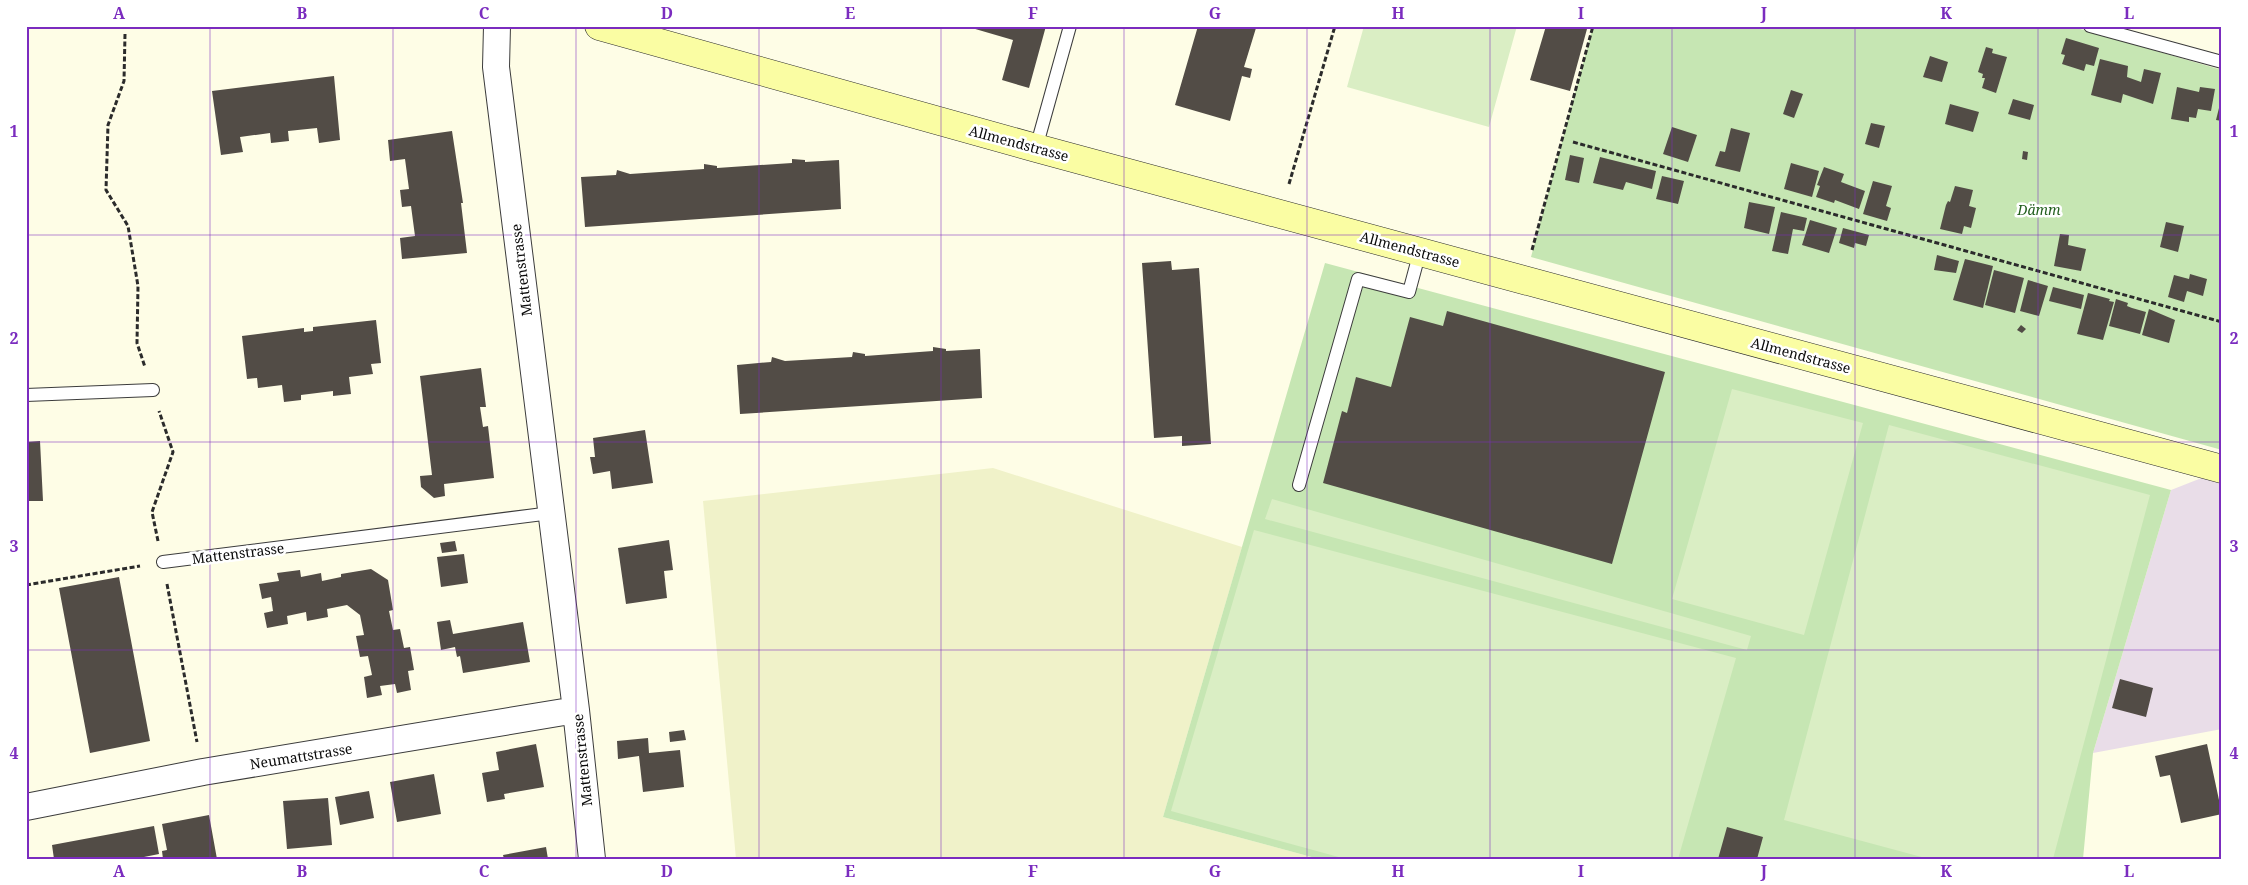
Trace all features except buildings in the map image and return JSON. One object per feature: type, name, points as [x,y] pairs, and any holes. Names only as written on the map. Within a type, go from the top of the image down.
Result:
[{"type":"main road","name":"Allmendstrasse","points":[[599,26],[1036,148],[2222,469]]},
{"type":"street","name":"Mattenstrasse","points":[[497,26],[496,67],[576,710],[592,859]]},
{"type":"street","name":"Neumattstrasse","points":[[26,808],[203,772],[576,710]]},
{"type":"lane","points":[[1036,148],[1070,26]]},
{"type":"lane","points":[[2090,26],[2222,62]]},
{"type":"lane","points":[[1299,485],[1358,278],[1409,292],[1420,251]]},
{"type":"lane","points":[[26,395],[153,390]]},
{"type":"lane","name":"Mattenstrasse","points":[[163,562],[551,513]]},
{"type":"path","points":[[1287,192],[1334,26]]},
{"type":"path","points":[[1525,280],[1593,26]]},
{"type":"path","points":[[124,34],[124,81],[108,125],[106,190],[128,226],[138,286],[137,343],[173,452],[152,512],[198,743]]},
{"type":"path","points":[[1572,142],[2222,322]]},
{"type":"path","points":[[26,585],[163,562]]},
{"type":"shaded area","points":[[2222,470],[2222,729],[2093,753],[2171,490]]},
{"type":"green space","points":[[1364,26],[1517,26],[1489,127],[1347,87]]},
{"type":"green space","name":"Dämm","points":[[1593,26],[2070,26],[2222,70],[2222,450],[1531,257]]},
{"type":"green space","points":[[1325,263],[2171,490],[2093,753],[2083,859],[1319,859],[1163,817]]},
{"type":"green space","points":[[1732,389],[1863,423],[1804,635],[1672,599]]},
{"type":"green space","points":[[1889,425],[2150,495],[2053,859],[1929,859],[1784,820]]},
{"type":"green space","points":[[993,468],[1242,547],[1163,817],[1319,859],[736,859],[703,501]]},
{"type":"green space","points":[[1272,499],[1751,636],[1747,650],[1265,519]]},
{"type":"green space","points":[[1254,530],[1736,658],[1678,859],[1346,859],[1171,811]]}]
